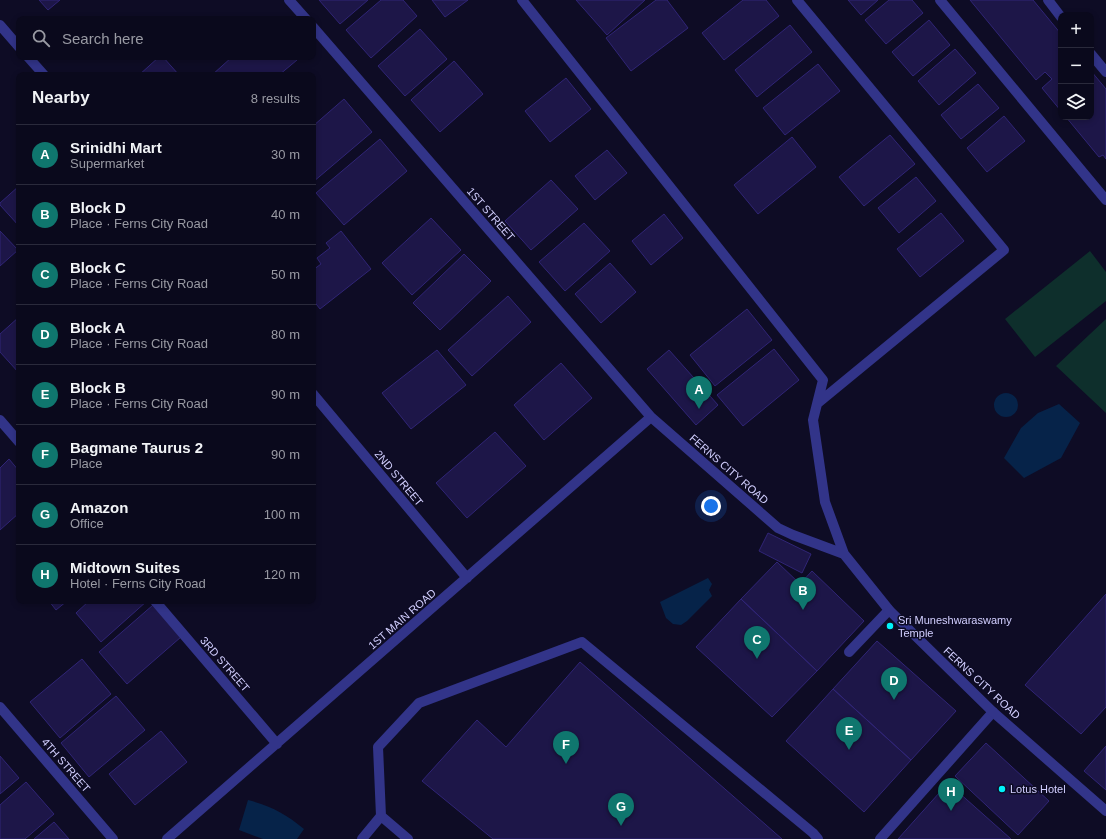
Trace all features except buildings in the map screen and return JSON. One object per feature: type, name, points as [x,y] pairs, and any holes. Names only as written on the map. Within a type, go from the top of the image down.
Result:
[{"type":"street","points":[[289,0],[303,16]]},
{"type":"street","points":[[522,0],[823,380],[813,420],[825,502],[844,554]]},
{"type":"street","points":[[797,0],[1004,250],[818,403]]},
{"type":"street","points":[[940,0],[1106,200]]},
{"type":"street","points":[[1048,0],[1058,12]]},
{"type":"street","points":[[0,25],[16,44]]},
{"type":"street","name":"1ST STREET","points":[[316,30],[651,417],[678,440]]},
{"type":"street","points":[[1094,58],[1106,72]]},
{"type":"street","points":[[31,60],[41,72]]},
{"type":"street","name":"2ND STREET","points":[[316,398],[467,578]]},
{"type":"street","name":"1ST MAIN ROAD","points":[[168,839],[651,417]]},
{"type":"street","points":[[0,420],[16,439]]},
{"type":"street","name":"FERNS CITY ROAD","points":[[678,440],[778,528],[844,554],[889,610],[993,712],[1106,811]]},
{"type":"street","name":"3RD STREET","points":[[158,604],[277,744]]},
{"type":"street","points":[[849,652],[889,610]]},
{"type":"street","points":[[362,839],[381,816],[378,747],[419,703],[582,642],[813,833],[818,839]]},
{"type":"street","name":"4TH STREET","points":[[0,707],[113,839]]},
{"type":"street","points":[[880,839],[993,712]]},
{"type":"street","points":[[381,816],[408,839]]},
{"type":"green space","points":[[1090,251],[1106,272],[1106,301],[1035,357],[1005,319]]},
{"type":"green space","points":[[1106,319],[1106,413],[1056,366]]},
{"type":"water","points":[[1006,393],[1015,396],[1018,405],[1015,414],[1006,417],[997,414],[994,405],[997,396]]},
{"type":"water","points":[[1059,404],[1080,423],[1061,458],[1024,478],[1004,458],[1021,428],[1038,413]]},
{"type":"water","points":[[708,578],[712,584],[709,590],[712,596],[687,621],[681,625],[673,624],[666,618],[660,602]]},
{"type":"water","points":[[248,800],[278,811],[304,829],[297,839],[263,839],[239,830]]},
{"type":"place","name":"Srinidhi Mart","points":[[699,409]]},
{"type":"place","name":"Block D","points":[[803,610]]},
{"type":"place","name":"Sri Muneshwaraswamy Temple","points":[[890,626]]},
{"type":"place","name":"Block C","points":[[757,659]]},
{"type":"place","name":"Block A","points":[[894,700]]},
{"type":"place","name":"Block B","points":[[849,750]]},
{"type":"place","name":"Bagmane Taurus 2","points":[[566,764]]},
{"type":"place","name":"Lotus Hotel","points":[[1002,789]]},
{"type":"place","name":"Midtown Suites","points":[[951,811]]},
{"type":"place","name":"Amazon","points":[[621,826]]}]
